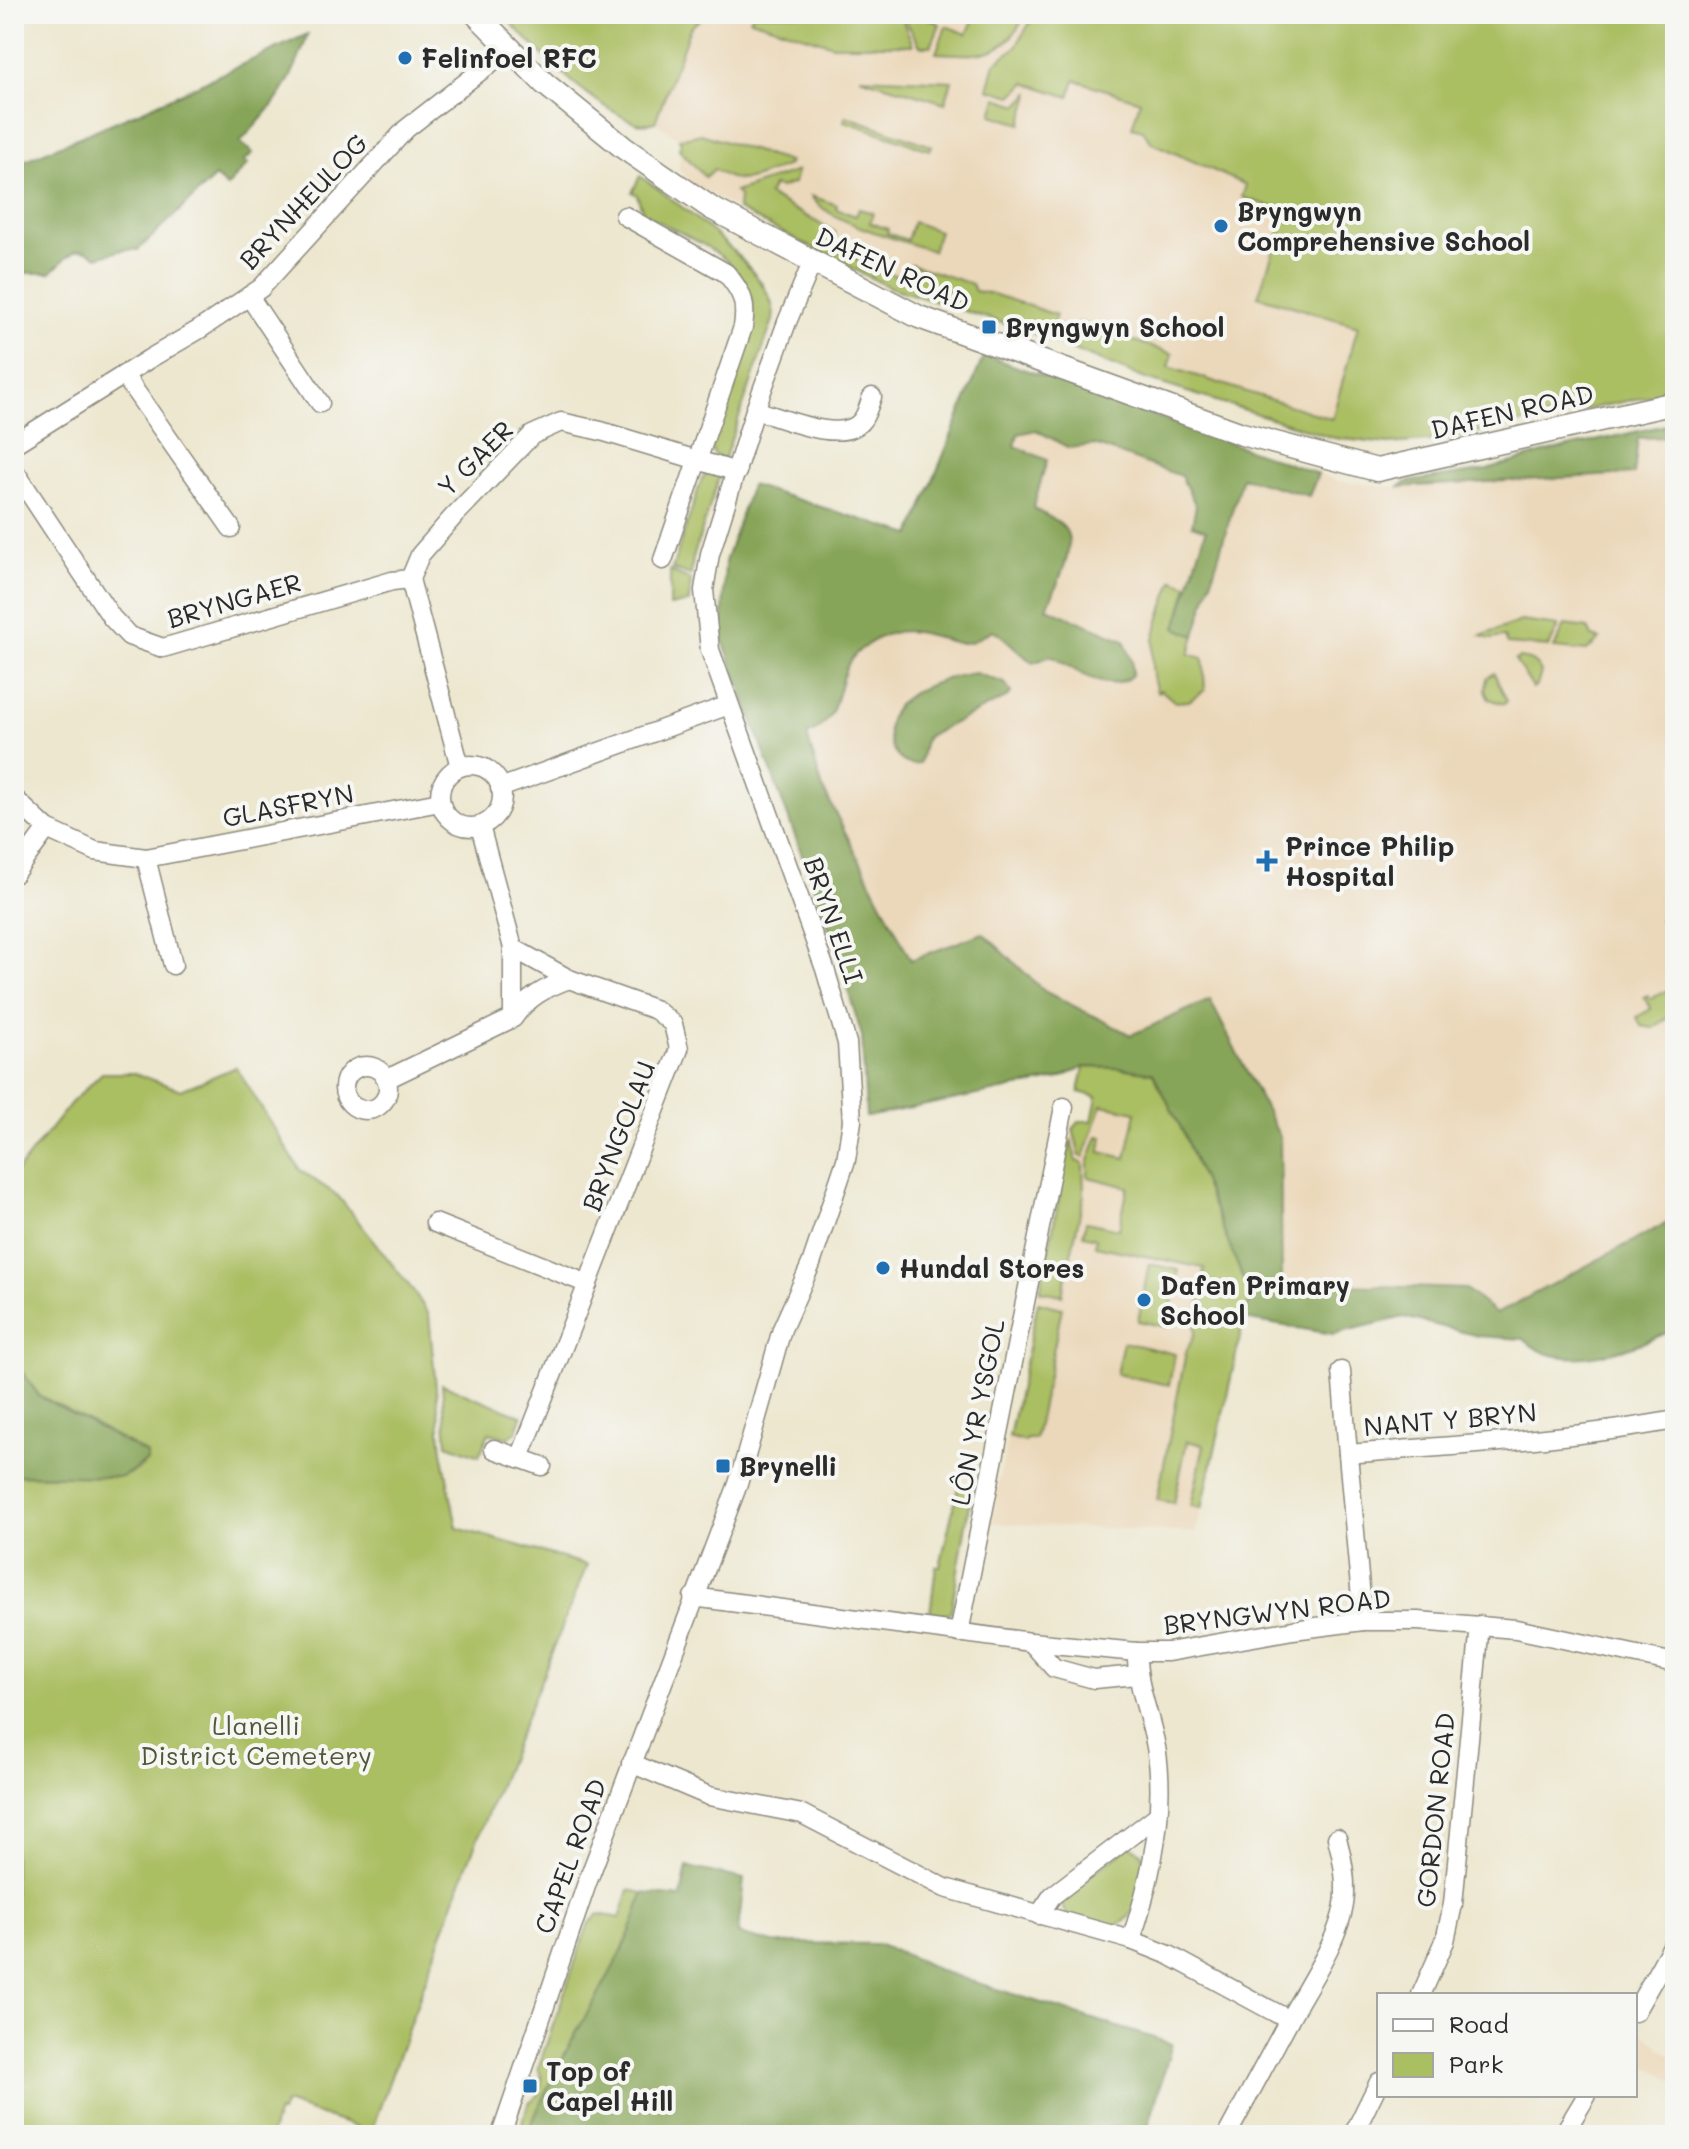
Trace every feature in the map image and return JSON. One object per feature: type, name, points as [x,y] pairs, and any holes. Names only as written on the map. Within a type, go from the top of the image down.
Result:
[{"type":"street","name":"DAFEN ROAD","points":[[476,14],[544,83],[624,148],[711,208],[919,317],[1242,434],[1377,470],[1675,403]]},
{"type":"street","name":"BRYNHEULOG","points":[[14,444],[261,288],[406,129],[510,48]]},
{"type":"street","points":[[625,216],[726,273],[738,287],[746,308],[743,327],[663,560]]},
{"type":"street","name":"BRYN ELLI","points":[[693,1597],[748,1454],[782,1329],[811,1264],[835,1198],[846,1160],[852,1121],[847,1043],[825,969],[710,650],[704,590],[710,554],[755,410],[812,263]]},
{"type":"street","points":[[249,296],[320,403]]},
{"type":"street","points":[[124,375],[231,528]]},
{"type":"street","points":[[755,410],[823,430],[845,432],[862,422],[872,397]]},
{"type":"street","name":"Y GAER","points":[[410,579],[420,555],[453,517],[532,435],[561,422],[737,472]]},
{"type":"street","name":"BRYNGAER","points":[[14,470],[112,618],[129,636],[163,648],[392,581],[410,579]]},
{"type":"street","points":[[410,579],[460,767]]},
{"type":"street","points":[[500,788],[729,705]]},
{"type":"street","points":[[480,766],[497,779],[501,804],[497,813],[480,826],[465,827],[455,823],[447,816],[440,802],[444,781],[460,767],[480,766]]},
{"type":"street","points":[[14,798],[47,829],[95,851],[146,858],[173,965]]},
{"type":"street","name":"GLASFRYN","points":[[146,858],[440,802]]},
{"type":"street","points":[[480,826],[513,948],[513,1018]]},
{"type":"street","points":[[14,874],[47,829]]},
{"type":"street","name":"BRYNGOLAU","points":[[513,948],[569,979],[656,1010],[673,1024],[679,1049],[520,1458]]},
{"type":"street","points":[[387,1079],[513,1018],[524,1002],[569,979]]},
{"type":"street","name":"LÔN YR YSGOL","points":[[959,1633],[1064,1107]]},
{"type":"street","points":[[435,1223],[588,1284]]},
{"type":"street","name":"NANT Y BRYN","points":[[1341,1371],[1363,1621]]},
{"type":"street","name":"NANT Y BRYN","points":[[1348,1454],[1521,1440],[1675,1420]]},
{"type":"street","points":[[494,1449],[542,1466]]},
{"type":"street","name":"BRYNGWYN ROAD","points":[[693,1597],[1031,1642],[1137,1652],[1168,1652],[1363,1621],[1418,1621],[1516,1629],[1675,1663]]},
{"type":"street","name":"CAPEL ROAD","points":[[501,2135],[582,1897],[693,1597]]},
{"type":"street","name":"GORDON ROAD","points":[[1422,1993],[1445,1941],[1453,1904],[1480,1625]]},
{"type":"street","points":[[1031,1642],[1054,1668],[1094,1679],[1137,1675]]},
{"type":"street","points":[[1131,1940],[1146,1893],[1158,1815],[1159,1779],[1156,1747],[1137,1675],[1137,1652]]},
{"type":"street","points":[[631,1763],[709,1796],[802,1814],[945,1888],[1131,1940],[1169,1955],[1289,2020]]},
{"type":"street","points":[[1039,1915],[1052,1896],[1158,1815]]},
{"type":"street","points":[[1227,2135],[1339,1926],[1346,1897],[1344,1866],[1337,1838]]},
{"type":"street","points":[[1637,2008],[1675,1941]]},
{"type":"street","points":[[1357,2134],[1377,2087]]},
{"type":"street","points":[[1563,2135],[1586,2097]]},
{"type":"shaded area","name":"Bryngwyn Comprehensive School","points":[[502,14],[1675,14],[1385,440],[1334,438],[1143,378],[1025,330],[889,287],[693,185],[679,169],[679,139],[655,122],[640,125],[601,104]]},
{"type":"shaded area","name":"Prince Philip Hospital","points":[[1018,367],[1338,481],[1397,487],[1634,474],[1638,438],[1675,437],[1675,1224],[1667,1223],[1496,1314],[1466,1289],[1282,1283],[1280,1137],[1210,1000],[1131,1036],[1044,991],[983,933],[911,960],[823,789],[779,640],[948,567]]},
{"type":"shaded area","name":"Dafen Primary School","points":[[1120,1068],[1251,1298],[1196,1533],[990,1523],[1072,1132],[1080,1121],[1092,1121],[1097,1097],[1079,1092]]},
{"type":"shaded area","points":[[1642,2021],[1642,2031],[1675,2057],[1675,2082],[1653,2069],[1637,2065],[1637,2030]]},
{"type":"green space","points":[[502,14],[706,14],[690,28],[655,122],[642,124],[620,115],[583,91]]},
{"type":"green space","points":[[753,14],[900,14],[913,45],[833,45],[750,19]]},
{"type":"green space","points":[[902,14],[929,14],[927,18],[940,24],[931,46],[920,46]]},
{"type":"green space","points":[[976,14],[1026,14],[1009,40],[989,52],[936,53],[946,26],[967,34]]},
{"type":"green space","points":[[1035,14],[1675,14],[1675,391],[1441,440],[1388,444],[1334,438],[1143,378],[1025,330],[889,287],[738,210],[739,196],[735,192],[797,171],[794,183],[781,188],[773,186],[768,195],[835,232],[834,249],[896,276],[911,264],[972,284],[975,291],[1056,315],[1053,324],[1075,330],[1078,322],[1173,354],[1169,367],[1332,419],[1358,326],[1258,296],[1287,212],[1242,197],[1246,185],[1152,143],[1143,130],[1132,127],[1140,101],[1075,80],[1069,97],[1026,83],[1012,96],[988,89],[995,63],[1015,48]]},
{"type":"green space","points":[[308,34],[282,93],[240,142],[253,153],[244,161],[248,164],[227,187],[215,177],[138,250],[123,250],[97,257],[90,252],[77,251],[50,273],[14,273],[14,165]]},
{"type":"green space","points":[[859,77],[952,81],[945,103]]},
{"type":"green space","points":[[1031,92],[1021,124],[992,115],[997,98],[1019,105]]},
{"type":"green space","points":[[846,116],[932,146],[929,150],[844,121]]},
{"type":"green space","points":[[701,134],[789,162],[788,165],[750,179],[733,179],[714,169],[705,177],[679,149],[679,139]]},
{"type":"green space","points":[[640,176],[722,240],[761,283],[771,303],[773,320],[724,460],[714,455],[711,445],[751,327],[752,303],[746,284],[719,255],[643,213],[637,195],[632,192]]},
{"type":"green space","points":[[811,196],[856,216],[859,209],[873,213],[870,223],[907,240],[913,222],[939,231],[932,251],[849,223],[820,206]]},
{"type":"green space","points":[[984,355],[1318,474],[1309,496],[1242,477],[1195,636],[1176,628],[1206,530],[1192,525],[1196,506],[1181,476],[1095,445],[1069,448],[1036,430],[1018,434],[1015,446],[1047,460],[1033,508],[1059,523],[1068,537],[1064,568],[1047,608],[1124,640],[1132,662],[1132,675],[1123,681],[1102,682],[1051,656],[1033,663],[993,630],[965,643],[901,631],[868,644],[851,660],[828,718],[807,735],[823,789],[911,960],[983,933],[1044,991],[1131,1035],[1210,1000],[1280,1137],[1282,1283],[1466,1289],[1496,1314],[1667,1223],[1675,1224],[1675,1329],[1619,1351],[1578,1358],[1540,1350],[1524,1339],[1478,1336],[1404,1317],[1333,1334],[1244,1319],[1251,1298],[1183,1132],[1153,1073],[1084,1067],[1058,1079],[866,1117],[862,1036],[830,931],[722,638],[725,562],[751,485],[911,535]]},
{"type":"green space","points":[[1675,423],[1675,437],[1638,438],[1634,474],[1398,487],[1407,482],[1487,470],[1546,452]]},
{"type":"green space","points":[[710,472],[720,474],[693,558],[691,575],[672,569],[702,478]]},
{"type":"green space","points":[[670,571],[691,580],[689,602],[670,606]]},
{"type":"green space","points":[[1173,580],[1188,585],[1176,628],[1195,636],[1189,654],[1203,658],[1205,690],[1189,701],[1175,702],[1161,690],[1157,692],[1153,677],[1152,649]]},
{"type":"green space","points":[[1521,621],[1559,626],[1549,647],[1507,644],[1504,637],[1490,639],[1481,636]]},
{"type":"green space","points":[[1565,625],[1588,628],[1592,637],[1600,639],[1587,651],[1554,648]]},
{"type":"green space","points":[[1519,658],[1532,662],[1541,672],[1537,686],[1533,688],[1515,660]]},
{"type":"green space","points":[[975,673],[1005,683],[1011,693],[927,736],[919,764],[902,761],[889,739],[889,722],[898,705],[929,685]]},
{"type":"green space","points":[[1494,673],[1507,701],[1504,704],[1489,699],[1485,691],[1487,678]]},
{"type":"green space","points":[[1675,911],[1675,948],[1660,919]]},
{"type":"green space","points":[[1675,986],[1675,1013],[1653,1028],[1641,1026],[1637,1017],[1651,1009],[1644,997],[1648,995],[1651,999]]},
{"type":"green space","name":"Llanelli District Cemetery","points":[[236,1067],[300,1170],[338,1196],[429,1315],[442,1451],[457,1528],[587,1565],[467,1865],[371,2132],[285,2103],[281,2113],[278,2112],[270,2135],[14,2135],[14,1475],[122,1477],[139,1469],[147,1461],[146,1453],[39,1395],[14,1361],[14,1175],[71,1103],[102,1073],[134,1073],[181,1090]]},
{"type":"green space","points":[[1084,1067],[1153,1073],[1183,1132],[1251,1298],[1202,1508],[1191,1506],[1204,1445],[1187,1441],[1174,1503],[1157,1500],[1186,1352],[1195,1333],[1194,1321],[1199,1309],[1204,1268],[1095,1246],[1096,1238],[1083,1235],[1086,1222],[1119,1229],[1128,1187],[1088,1177],[1088,1163],[1098,1136],[1103,1137],[1100,1152],[1126,1158],[1136,1112],[1102,1105],[1084,1157],[1080,1156],[1073,1129],[1080,1121],[1092,1121],[1097,1097],[1079,1092]]},
{"type":"green space","points":[[1071,1139],[1076,1161],[1083,1163],[1084,1195],[1062,1295],[1040,1291]]},
{"type":"green space","points":[[1149,1264],[1179,1270],[1167,1327],[1138,1321]]},
{"type":"green space","points":[[1038,1302],[1062,1308],[1035,1439],[1026,1439],[1025,1442],[1009,1437]]},
{"type":"green space","points":[[1123,1342],[1175,1354],[1169,1385],[1116,1374]]},
{"type":"green space","points":[[14,1361],[39,1396],[147,1454],[147,1461],[122,1477],[14,1475]]},
{"type":"green space","points":[[442,1384],[522,1416],[517,1431],[508,1438],[489,1433],[479,1456],[447,1444]]},
{"type":"green space","points":[[958,1487],[972,1489],[951,1611],[948,1615],[930,1613],[936,1566],[940,1566]]},
{"type":"green space","points":[[1130,1846],[1142,1852],[1144,1861],[1137,1901],[1128,1918],[1121,1924],[1107,1926],[1067,1916],[1062,1906],[1063,1895]]},
{"type":"green space","points":[[687,1867],[744,1879],[738,1934],[773,1943],[877,1944],[940,1971],[1172,2044],[1146,2135],[527,2135],[558,2067],[624,1946],[643,1893],[681,1897]]},
{"type":"green space","points":[[629,1890],[643,1893],[624,1946],[558,2067],[527,2135],[518,2135],[529,2103],[539,2095],[542,2079],[538,2068],[588,1925],[599,1914],[620,1918]]},
{"type":"place","name":"Felinfoel RFC","points":[[405,58]]},
{"type":"place","name":"Bryngwyn Comprehensive School","points":[[1221,226]]},
{"type":"place","name":"Bryngwyn School","points":[[989,327]]},
{"type":"place","name":"Prince Philip Hospital","points":[[1267,861]]},
{"type":"place","name":"Hundal Stores","points":[[883,1268]]},
{"type":"place","name":"Dafen Primary School","points":[[1144,1300]]},
{"type":"place","name":"Brynelli","points":[[723,1466]]},
{"type":"place","name":"Top of Capel Hill","points":[[530,2086]]}]
